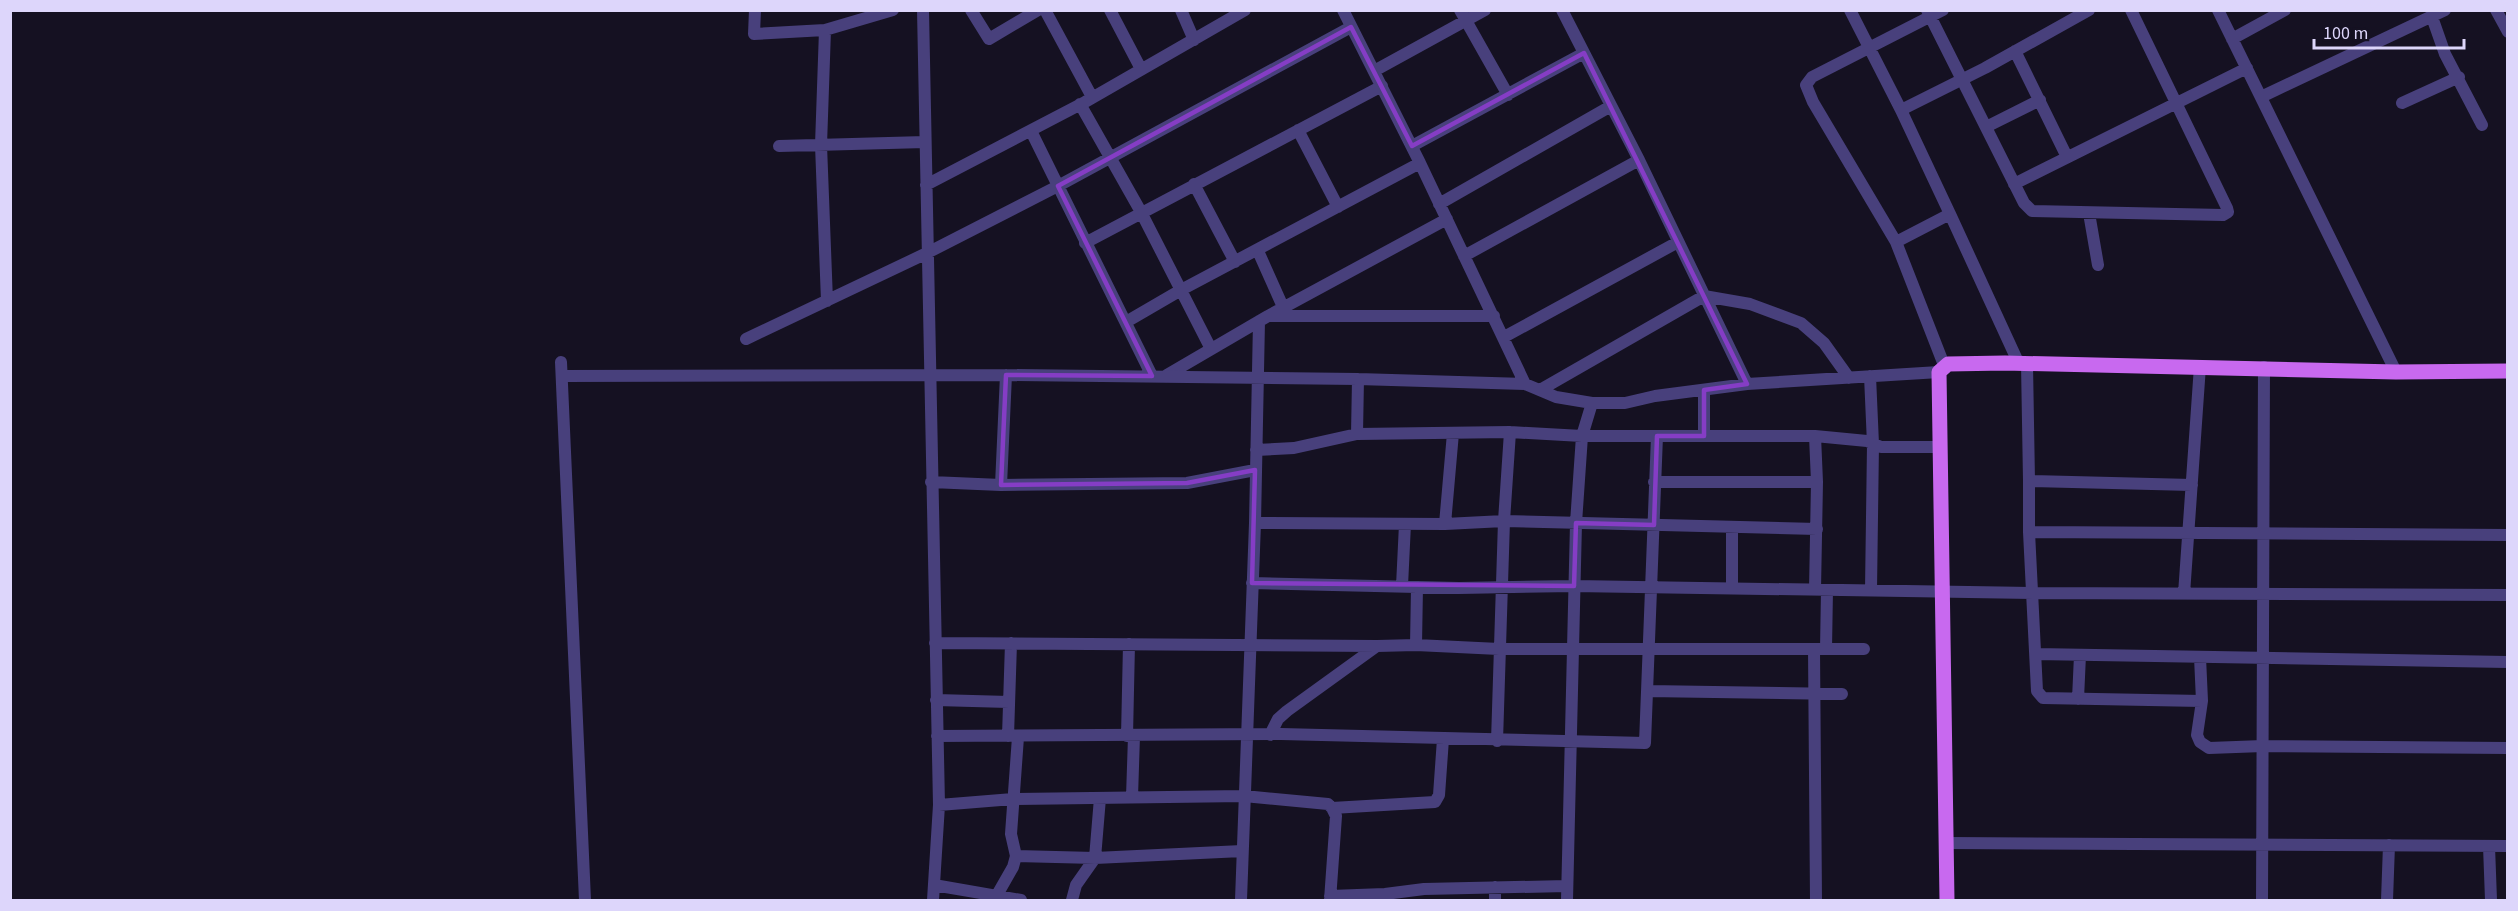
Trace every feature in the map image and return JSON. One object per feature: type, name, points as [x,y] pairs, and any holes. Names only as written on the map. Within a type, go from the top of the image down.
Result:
[{"type":"main road","points":[[1947,900],[1942,591],[1942,369],[2023,364],[2396,372],[2508,371]]},
{"type":"street","points":[[755,10],[754,34],[825,30],[893,10]]},
{"type":"street","points":[[923,10],[928,376],[939,805],[933,900]]},
{"type":"street","points":[[971,10],[989,39],[1038,10]]},
{"type":"street","points":[[1045,10],[1092,98]]},
{"type":"street","points":[[1110,10],[1142,69]]},
{"type":"street","points":[[1181,10],[1194,40]]},
{"type":"street","points":[[926,184],[1092,98],[1245,10]]},
{"type":"street","points":[[1374,71],[1463,16],[1485,10]]},
{"type":"street","points":[[1562,10],[1639,160],[1747,384]]},
{"type":"street","points":[[1850,10],[1901,110],[2023,364],[2037,691],[2043,698],[2202,701]]},
{"type":"street","points":[[563,376],[1006,375],[1358,379],[1525,384],[1556,397],[1592,403],[1625,403],[1655,396],[1747,384],[1849,378],[1942,369],[1896,242],[1813,102],[1806,85],[1812,77],[1929,14],[1943,10]]},
{"type":"street","points":[[1901,110],[1962,80],[2089,10]]},
{"type":"street","points":[[1929,14],[2014,184],[2024,203],[2032,211],[2220,216],[2228,212],[2131,10]]},
{"type":"street","points":[[2218,10],[2396,372]]},
{"type":"street","points":[[2232,39],[2285,10]]},
{"type":"street","points":[[2261,97],[2445,10]]},
{"type":"street","points":[[2496,10],[2508,32]]},
{"type":"street","points":[[1345,11],[1525,384]]},
{"type":"street","points":[[1463,16],[1508,95]]},
{"type":"street","points":[[2432,17],[2445,54],[2482,125]]},
{"type":"street","points":[[746,339],[927,254],[1058,186],[1351,27]]},
{"type":"street","points":[[825,30],[821,145],[827,301]]},
{"type":"street","points":[[2015,51],[2067,156]]},
{"type":"street","points":[[1412,146],[1584,53]]},
{"type":"street","points":[[2014,184],[2247,68]]},
{"type":"street","points":[[2403,103],[2459,77]]},
{"type":"street","points":[[1085,243],[1383,86]]},
{"type":"street","points":[[1986,127],[2040,100]]},
{"type":"street","points":[[1080,104],[1142,212],[1211,349]]},
{"type":"street","points":[[1439,204],[1611,106]]},
{"type":"street","points":[[1031,130],[1152,376]]},
{"type":"street","points":[[1298,130],[1338,207]]},
{"type":"street","points":[[779,146],[925,142]]},
{"type":"street","points":[[1464,256],[1639,160]]},
{"type":"street","points":[[1126,322],[1181,290],[1420,163]]},
{"type":"street","points":[[1194,184],[1235,262]]},
{"type":"street","points":[[2089,213],[2098,265]]},
{"type":"street","points":[[1896,242],[1950,214]]},
{"type":"street","points":[[1165,376],[1284,307],[1447,219]]},
{"type":"street","points":[[1504,337],[1678,242]]},
{"type":"street","points":[[1258,251],[1284,307]]},
{"type":"street","points":[[1540,390],[1704,296],[1750,304],[1801,323],[1824,343],[1849,378]]},
{"type":"street","points":[[1263,319],[1494,316]]},
{"type":"street","points":[[1241,900],[1257,377],[1263,319]]},
{"type":"street","points":[[561,362],[585,900]]},
{"type":"street","points":[[2184,594],[2200,366]]},
{"type":"street","points":[[2262,900],[2264,368]]},
{"type":"street","points":[[1000,485],[1006,375]]},
{"type":"street","points":[[1870,376],[1873,444],[1871,590]]},
{"type":"street","points":[[1357,434],[1358,379]]},
{"type":"street","points":[[1704,390],[1704,436]]},
{"type":"street","points":[[1567,900],[1576,523],[1582,436],[1592,403]]},
{"type":"street","points":[[1256,450],[1308,446],[1357,434],[1510,432],[1582,436],[1815,436],[1881,447],[1941,447]]},
{"type":"street","points":[[1497,741],[1503,521],[1510,432]]},
{"type":"street","points":[[1445,524],[1453,433]]},
{"type":"street","points":[[937,736],[1270,735],[1645,743],[1657,436]]},
{"type":"street","points":[[1815,436],[1821,590],[1820,649],[1813,694],[1816,900]]},
{"type":"street","points":[[931,482],[1000,485],[1187,483],[1255,470]]},
{"type":"street","points":[[2029,481],[2192,485]]},
{"type":"street","points":[[1654,482],[1817,482]]},
{"type":"street","points":[[1254,523],[1445,524],[1503,521],[1817,529]]},
{"type":"street","points":[[1402,586],[1405,524]]},
{"type":"street","points":[[1732,528],[1732,588]]},
{"type":"street","points":[[2029,532],[2508,535]]},
{"type":"street","points":[[1252,583],[1501,588],[1574,585],[2032,593],[2508,595]]},
{"type":"street","points":[[1416,645],[1417,587]]},
{"type":"street","points":[[934,643],[1416,645],[1499,649],[1864,649]]},
{"type":"street","points":[[998,895],[1014,867],[1016,856],[1011,834],[1013,737],[1009,702],[1011,643]]},
{"type":"street","points":[[1129,644],[1132,797]]},
{"type":"street","points":[[1270,735],[1278,720],[1287,711],[1377,646]]},
{"type":"street","points":[[2036,654],[2508,662]]},
{"type":"street","points":[[2078,699],[2080,655]]},
{"type":"street","points":[[2200,657],[2202,701],[2197,735],[2204,746],[2209,748],[2264,746],[2508,748]]},
{"type":"street","points":[[1648,692],[1842,694]]},
{"type":"street","points":[[936,700],[1009,702]]},
{"type":"street","points":[[1332,808],[1435,802],[1439,795],[1443,739]]},
{"type":"street","points":[[939,805],[1013,799],[1244,796],[1328,804],[1336,816],[1330,898],[1495,886],[1567,886]]},
{"type":"street","points":[[1072,900],[1076,885],[1095,858],[1100,798]]},
{"type":"street","points":[[1947,843],[2508,846]]},
{"type":"street","points":[[2387,900],[2389,845]]},
{"type":"street","points":[[2489,846],[2491,900]]},
{"type":"street","points":[[1016,856],[1095,858],[1242,851]]},
{"type":"street","points":[[934,885],[1021,900]]},
{"type":"street","points":[[1495,886],[1495,900]]},
{"type":"highlighted area","points":[[1351,27],[1412,146],[1584,53],[1747,384],[1704,390],[1704,436],[1657,436],[1654,525],[1576,523],[1574,586],[1252,583],[1255,470],[1187,483],[1001,485],[1006,375],[1152,376],[1058,186]]}]
